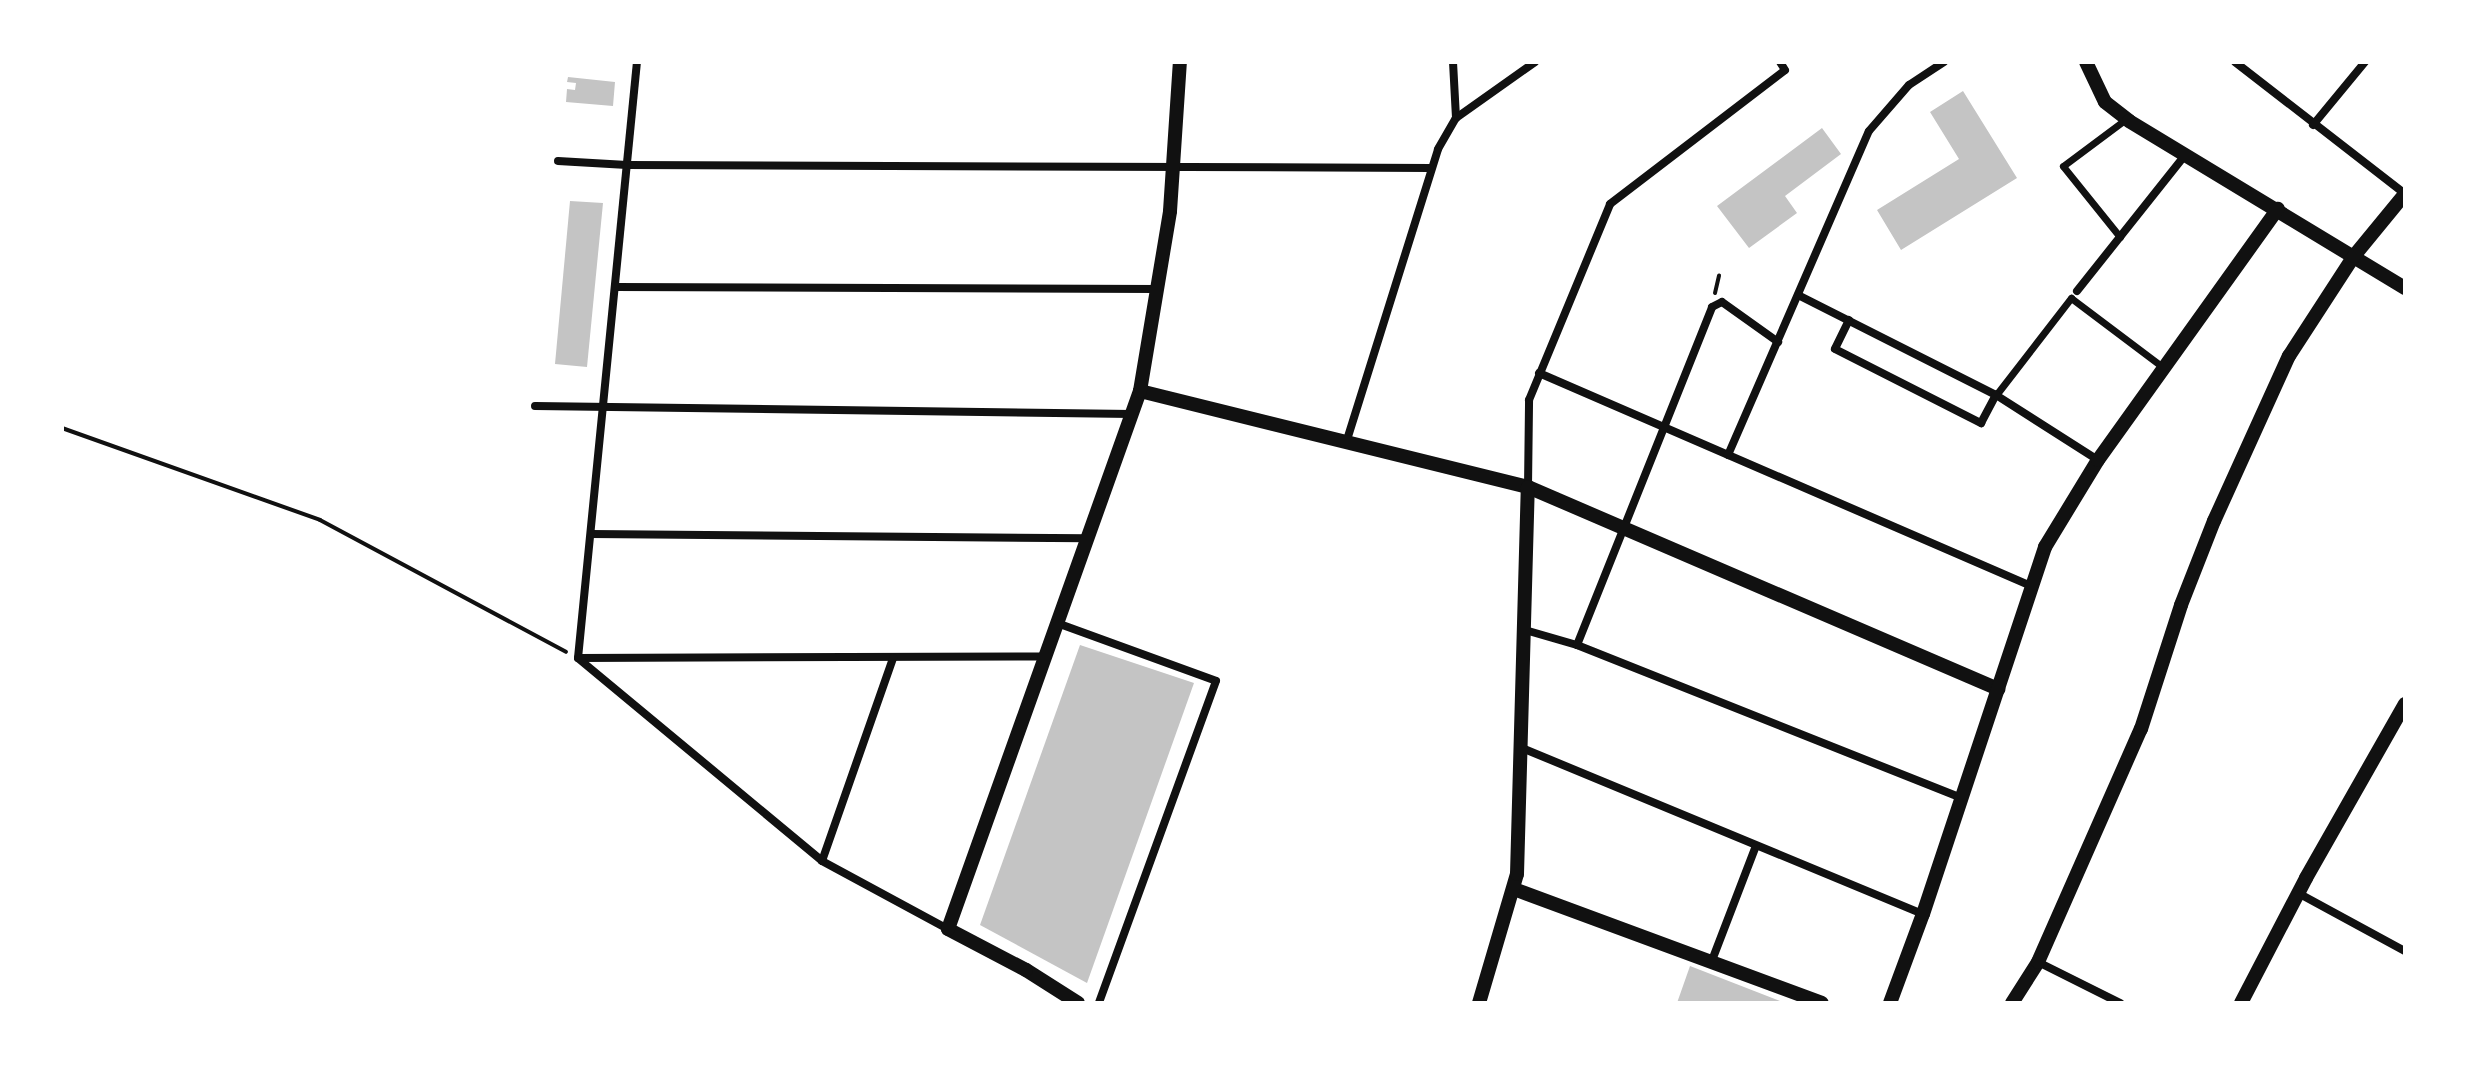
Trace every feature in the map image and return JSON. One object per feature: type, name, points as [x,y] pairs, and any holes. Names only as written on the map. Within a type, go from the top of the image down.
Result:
[{"type":"street","points":[[578,658],[637,62]]},
{"type":"street","points":[[948,929],[1140,391],[1170,211],[1180,62]]},
{"type":"street","points":[[1453,62],[1456,118]]},
{"type":"street","points":[[1346,443],[1431,168],[1456,118],[1535,62]]},
{"type":"street","points":[[1728,455],[1869,131],[1909,85],[1944,62]]},
{"type":"street","points":[[2086,62],[2105,102],[2126,119],[2405,288]]},
{"type":"street","points":[[2012,1003],[2038,962],[2141,729],[2181,605],[2218,513],[2289,356],[2354,256],[2405,194],[2235,62]]},
{"type":"street","points":[[2313,125],[2365,62]]},
{"type":"street","points":[[1479,1003],[1514,889],[1522,748],[1529,400],[1610,204],[1782,66]]},
{"type":"street","points":[[2120,237],[2063,166],[2126,119]]},
{"type":"street","points":[[1849,320],[1835,349],[1981,423],[1996,395],[2185,155]]},
{"type":"street","points":[[558,161],[627,165],[1431,168]]},
{"type":"street","points":[[1890,1003],[1962,798],[2029,585],[2045,547],[2098,460],[2278,209]]},
{"type":"street","points":[[615,287],[1157,289]]},
{"type":"street","points":[[1798,295],[1996,395],[2098,460]]},
{"type":"street","points":[[2074,295],[2164,368]]},
{"type":"street","points":[[1577,645],[1712,307],[1722,302],[1778,342]]},
{"type":"street","points":[[1539,373],[2029,585]]},
{"type":"street","points":[[1140,391],[1528,487],[1998,689]]},
{"type":"street","points":[[535,406],[1132,414]]},
{"type":"street","points":[[591,534],[1087,538]]},
{"type":"street","points":[[1057,623],[1216,681],[1099,1003]]},
{"type":"street","points":[[1525,630],[1577,645],[1962,798]]},
{"type":"street","points":[[578,658],[1043,656]]},
{"type":"street","points":[[578,658],[822,861],[1026,970],[1078,1003]]},
{"type":"street","points":[[822,861],[893,658]]},
{"type":"street","points":[[2241,1003],[2298,893],[2405,704]]},
{"type":"street","points":[[1522,748],[1923,914]]},
{"type":"street","points":[[1711,963],[1756,846]]},
{"type":"street","points":[[1514,889],[1822,1003]]},
{"type":"street","points":[[2298,893],[2405,951]]},
{"type":"street","points":[[2038,962],[2120,1003]]},
{"type":"path","points":[[1715,293],[1719,275]]},
{"type":"path","points":[[62,428],[320,520],[578,658]]},
{"type":"building","points":[[568,77],[615,82],[613,106],[566,102],[567,89],[575,90],[576,83],[567,82]]},
{"type":"building","points":[[1963,91],[2017,178],[1901,250],[1877,210],[1959,159],[1930,112]]},
{"type":"building","points":[[1822,128],[1841,154],[1785,196],[1797,213],[1749,248],[1717,206]]},
{"type":"building","points":[[570,201],[603,203],[587,367],[555,364]]},
{"type":"building","points":[[1080,645],[1194,683],[1087,983],[980,925]]},
{"type":"building","points":[[1690,966],[1785,1003],[1677,1003]]}]
